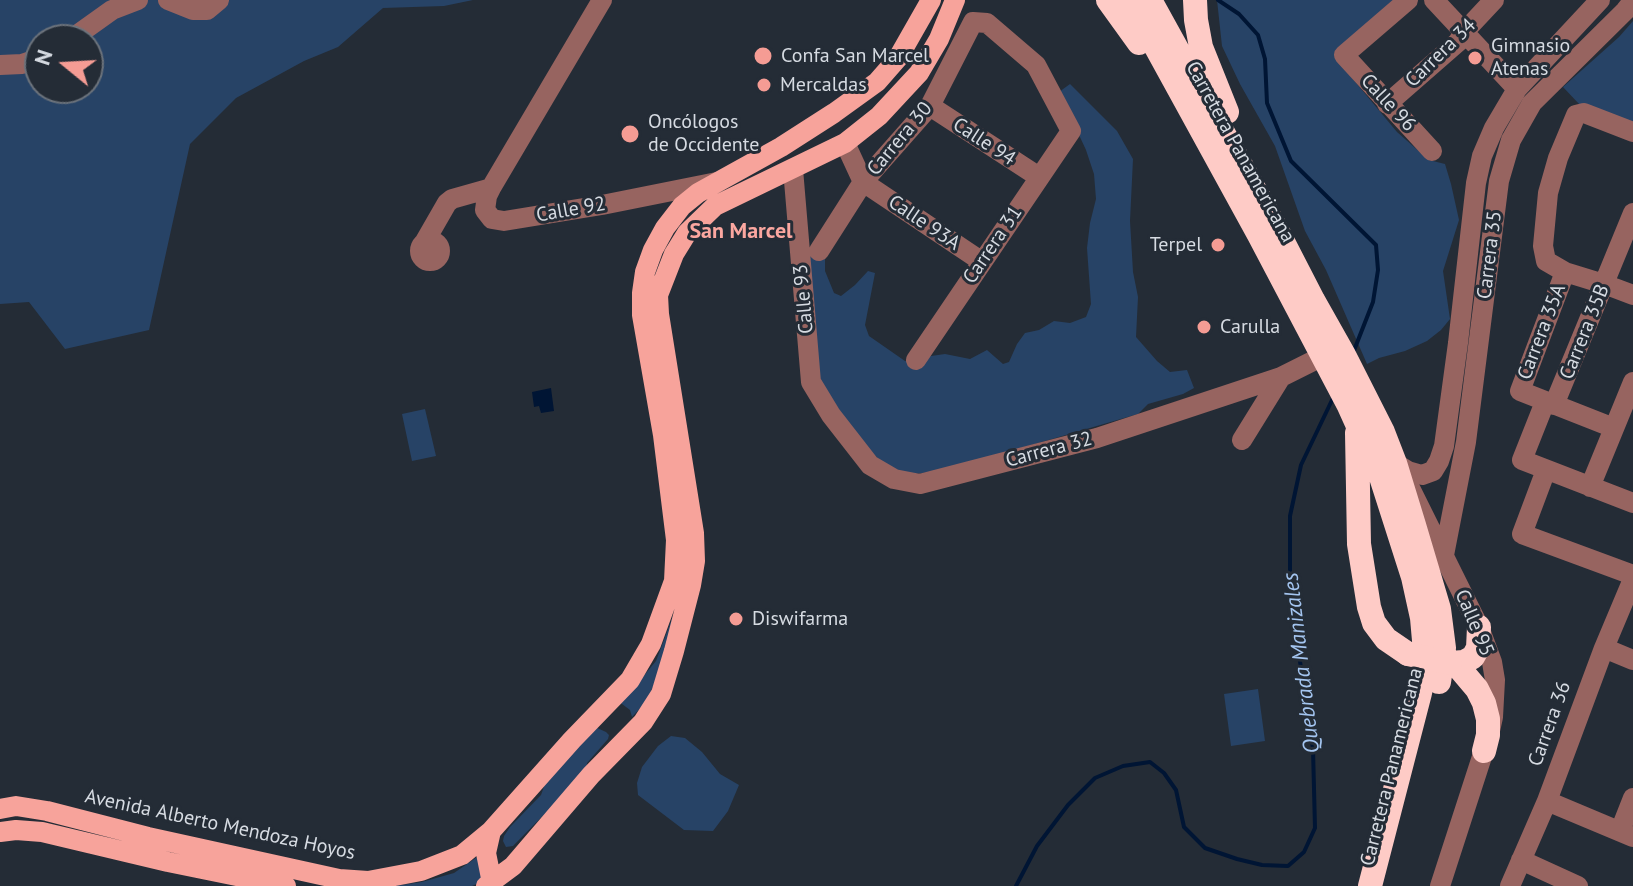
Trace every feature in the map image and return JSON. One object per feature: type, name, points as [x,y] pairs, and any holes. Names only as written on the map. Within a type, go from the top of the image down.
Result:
[{"type":"highway","points":[[1108,0],[1193,117]]},
{"type":"highway","name":"Carretera Panamericana","points":[[1130,0],[1259,235],[1332,360]]},
{"type":"highway","name":"Carretera Panamericana","points":[[1150,0],[1313,300],[1332,360]]},
{"type":"highway","points":[[1195,0],[1198,34],[1205,61],[1278,232]]},
{"type":"highway","points":[[1332,360],[1355,405],[1359,544],[1374,623],[1386,639],[1408,654],[1452,663],[1473,657],[1478,648],[1479,627]]},
{"type":"highway","name":"Carretera Panamericana","points":[[1355,405],[1383,432],[1395,463],[1431,577],[1444,648],[1436,699],[1386,886]]},
{"type":"highway","name":"Carretera Panamericana","points":[[1355,405],[1413,577],[1426,649],[1420,693],[1370,886]]},
{"type":"highway","points":[[1452,663],[1477,689],[1484,703],[1488,719],[1484,751]]},
{"type":"main road","name":"Avenida Alberto Mendoza Hoyos","points":[[0,809],[16,806],[47,811],[177,844],[339,879],[368,881],[421,871],[462,855],[491,831],[630,680],[651,644],[674,581],[676,540],[663,435],[642,315],[642,293],[653,250],[679,198],[698,193],[781,147],[877,82],[898,58],[931,0]]},
{"type":"main road","points":[[489,885],[513,866],[615,748],[643,722],[661,694],[695,561],[694,533],[659,314],[658,295],[674,254],[687,233],[715,206],[845,143],[879,116],[919,73],[939,39],[955,0]]},
{"type":"main road","points":[[593,719],[608,731],[615,748]]},
{"type":"main road","points":[[489,885],[486,853],[491,831]]},
{"type":"main road","points":[[0,832],[42,832],[286,886]]},
{"type":"street","points":[[92,24],[112,10],[138,0]]},
{"type":"street","points":[[168,0],[193,10],[207,10],[219,0]]},
{"type":"street","points":[[432,249],[447,203],[457,197],[489,192],[602,0]]},
{"type":"street","name":"Calle 96","points":[[1408,0],[1344,55],[1432,151]]},
{"type":"street","points":[[1434,0],[1517,89]]},
{"type":"street","name":"Carrera 34","points":[[1387,104],[1458,42],[1494,0]]},
{"type":"street","name":"Carrera 35","points":[[1395,463],[1422,475],[1433,471],[1442,454],[1476,183],[1482,156],[1494,128],[1517,89],[1600,0]]},
{"type":"street","name":"Carrera 35","points":[[1444,555],[1466,442],[1499,181],[1511,140],[1532,103],[1633,1]]},
{"type":"street","name":"Carrera 30","points":[[819,251],[863,182],[930,106],[973,22],[987,23],[1036,65],[1071,131]]},
{"type":"street","points":[[0,65],[24,63]]},
{"type":"street","name":"Calle 94","points":[[930,106],[1039,177]]},
{"type":"street","name":"Carrera 35A","points":[[1550,404],[1520,391],[1565,272],[1546,261],[1543,246],[1548,193],[1558,158],[1576,115],[1584,113],[1633,132]]},
{"type":"street","name":"Carrera 31","points":[[916,360],[1071,131]]},
{"type":"street","points":[[845,143],[863,182]]},
{"type":"street","name":"Calle 93","points":[[793,169],[811,382]]},
{"type":"street","name":"Calle 93A","points":[[863,182],[981,261]]},
{"type":"street","name":"Calle 92","points":[[489,192],[485,210],[492,219],[504,221],[602,205],[679,198]]},
{"type":"street","points":[[590,225],[602,205]]},
{"type":"street","name":"Carrera 35B","points":[[1546,470],[1522,460],[1604,284],[1633,213]]},
{"type":"street","points":[[1565,272],[1633,295]]},
{"type":"street","name":"Carrera 32","points":[[811,382],[831,415],[870,465],[894,479],[920,484],[1097,438],[1332,360]]},
{"type":"street","points":[[1242,440],[1281,377]]},
{"type":"street","points":[[1590,487],[1633,382]]},
{"type":"street","points":[[1550,404],[1614,428]]},
{"type":"street","name":"Calle 95","points":[[1395,463],[1479,627],[1495,680],[1493,717],[1484,751],[1440,886]]},
{"type":"street","points":[[1632,583],[1522,534],[1546,470],[1633,503]]},
{"type":"street","name":"Carrera 36","points":[[1510,886],[1547,801],[1604,648],[1632,583]]},
{"type":"street","points":[[1604,648],[1633,660]]},
{"type":"street","points":[[1547,801],[1626,834],[1633,798]]},
{"type":"street","points":[[1521,860],[1578,886]]},
{"type":"shaded area","points":[[0,0],[473,0],[444,6],[383,8],[338,47],[304,61],[236,98],[190,144],[149,330],[65,349],[29,302],[0,304]]},
{"type":"shaded area","points":[[1217,0],[1397,0],[1336,55],[1397,132],[1429,160],[1445,164],[1459,220],[1443,271],[1450,319],[1427,341],[1367,364],[1326,270],[1305,231],[1275,146],[1222,46]]},
{"type":"shaded area","points":[[1633,21],[1633,126],[1580,105],[1563,87]]},
{"type":"shaded area","points":[[1070,84],[1117,131],[1133,159],[1130,221],[1138,297],[1136,337],[1170,372],[1187,370],[1194,388],[1148,404],[1138,414],[942,471],[913,474],[888,468],[866,447],[817,375],[805,262],[813,242],[818,255],[825,254],[825,271],[834,293],[841,296],[868,271],[875,273],[865,325],[869,336],[905,361],[919,363],[931,356],[945,354],[970,359],[987,350],[1003,364],[1009,362],[1025,333],[1039,330],[1054,321],[1070,323],[1086,317],[1091,304],[1087,248],[1096,199],[1094,174],[1086,150],[1059,92]]},
{"type":"shaded area","points":[[551,388],[554,411],[541,413],[539,406],[534,407],[532,392]]},
{"type":"shaded area","points":[[425,409],[436,456],[412,461],[402,414]]},
{"type":"shaded area","points":[[673,616],[671,643],[647,701],[632,717],[630,710],[618,701],[656,661]]},
{"type":"shaded area","points":[[1258,689],[1265,741],[1231,746],[1224,694]]},
{"type":"shaded area","points":[[595,727],[609,735],[587,763],[586,772],[513,846],[506,847],[504,836],[510,827],[541,795],[547,778]]},
{"type":"shaded area","points":[[671,736],[685,738],[702,752],[720,774],[739,785],[728,811],[713,831],[684,830],[638,795],[637,783],[642,767],[658,746]]},
{"type":"shaded area","points":[[483,853],[488,879],[472,886],[353,886],[422,882],[454,873]]},
{"type":"waterway","name":"Quebrada Manizales","points":[[1218,0],[1239,14],[1258,35],[1265,59],[1267,103],[1291,161],[1376,245],[1378,270],[1373,302],[1353,353]]},
{"type":"waterway","name":"Quebrada Manizales","points":[[1016,886],[1037,846],[1068,805],[1095,778],[1123,766],[1150,762],[1164,773],[1176,790],[1184,827],[1205,848],[1262,865],[1288,866],[1304,852],[1315,828],[1313,749],[1290,594],[1290,516],[1301,465],[1333,398]]},
{"type":"place","name":"Confa San Marcel","points":[[763,56]]},
{"type":"place","name":"Gimnasio Atenas","points":[[1475,58]]},
{"type":"place","name":"Mercaldas","points":[[764,85]]},
{"type":"place","name":"Oncólogos de Occidente","points":[[630,134]]},
{"type":"place","name":"Terpel","points":[[1218,245]]},
{"type":"place","name":"Carulla","points":[[1204,327]]},
{"type":"place","name":"Diswifarma","points":[[736,619]]},
{"type":"district","name":"San Marcel","points":[[741,232]]}]
